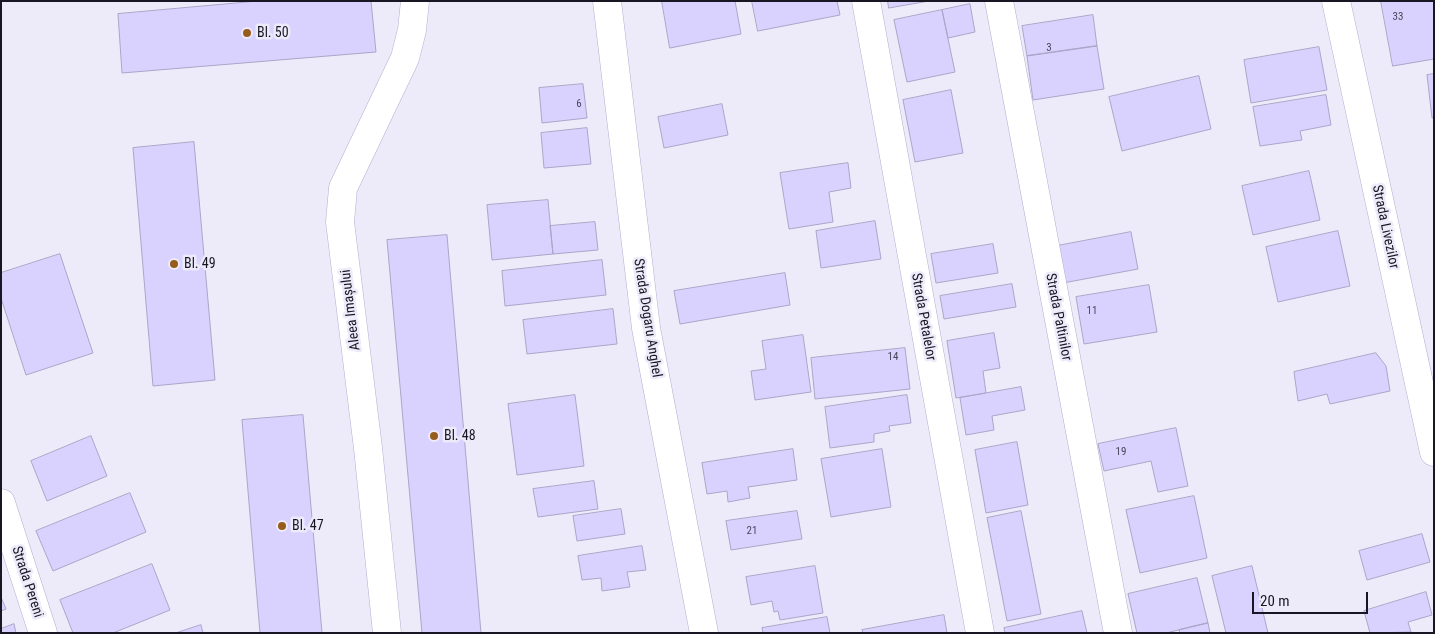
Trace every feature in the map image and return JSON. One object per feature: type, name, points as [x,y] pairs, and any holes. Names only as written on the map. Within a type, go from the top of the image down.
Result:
[{"type":"street","name":"Aleea Imașului","points":[[387,633],[368,448],[340,222],[343,188],[404,58],[412,30],[415,1]]},
{"type":"street","name":"Strada Dogaru Anghel","points":[[607,1],[646,328],[704,633]]},
{"type":"street","name":"Strada Petalelor","points":[[866,1],[980,633]]},
{"type":"street","name":"Strada Paltinilor","points":[[999,1],[1118,633]]},
{"type":"street","name":"Strada Livezilor","points":[[1336,1],[1430,420],[1434,452]]},
{"type":"street","name":"Strada Pereni","points":[[1,503],[43,633]]},
{"type":"building","name":"Bl. 50","points":[[258,1],[371,1],[376,52],[122,73],[118,14]]},
{"type":"building","points":[[662,1],[735,1],[741,34],[670,48]]},
{"type":"building","points":[[752,1],[837,1],[840,15],[758,31]]},
{"type":"building","points":[[888,1],[929,1],[889,8]]},
{"type":"building","points":[[1381,1],[1434,1],[1434,59],[1393,66]]},
{"type":"building","points":[[970,4],[975,32],[948,38],[942,10]]},
{"type":"building","points":[[942,10],[955,72],[907,82],[894,20]]},
{"type":"building","points":[[1093,15],[1097,46],[1027,56],[1022,26]]},
{"type":"building","points":[[1097,46],[1104,89],[1033,100],[1027,56]]},
{"type":"building","points":[[1319,47],[1327,90],[1251,103],[1244,60]]},
{"type":"building","points":[[1434,74],[1434,118],[1432,118],[1427,75]]},
{"type":"building","points":[[1199,76],[1211,129],[1122,151],[1109,97]]},
{"type":"building","points":[[583,84],[587,118],[542,123],[539,88]]},
{"type":"building","points":[[951,90],[963,153],[915,162],[903,100]]},
{"type":"building","points":[[1326,95],[1331,125],[1300,131],[1302,140],[1260,146],[1253,107]]},
{"type":"building","points":[[722,104],[728,135],[664,148],[658,117]]},
{"type":"building","points":[[587,128],[591,164],[544,168],[541,133]]},
{"type":"building","name":"Bl. 49","points":[[194,142],[215,380],[153,386],[133,148]]},
{"type":"building","points":[[848,163],[851,188],[829,192],[833,222],[789,229],[780,173]]},
{"type":"building","points":[[1309,171],[1320,220],[1253,235],[1242,186]]},
{"type":"building","points":[[548,200],[553,254],[492,260],[487,205]]},
{"type":"building","points":[[875,221],[881,259],[821,268],[816,231]]},
{"type":"building","points":[[595,222],[598,250],[553,254],[550,226]]},
{"type":"building","points":[[1338,231],[1350,286],[1278,302],[1266,247]]},
{"type":"building","points":[[1131,232],[1138,269],[1063,283],[1057,246]]},
{"type":"building","name":"Bl. 48","points":[[447,235],[481,633],[422,633],[387,240]]},
{"type":"building","points":[[993,244],[998,273],[936,283],[931,254]]},
{"type":"building","points":[[60,254],[93,353],[26,375],[1,298],[1,273]]},
{"type":"building","points":[[602,260],[606,295],[505,306],[502,271]]},
{"type":"building","points":[[785,273],[790,305],[680,324],[674,291]]},
{"type":"building","points":[[1012,284],[1016,307],[944,319],[940,296]]},
{"type":"building","points":[[1149,285],[1157,332],[1084,344],[1076,297]]},
{"type":"building","points":[[613,309],[617,344],[527,354],[523,320]]},
{"type":"building","points":[[994,333],[1000,368],[983,371],[986,393],[956,398],[947,341]]},
{"type":"building","points":[[803,335],[811,392],[755,400],[751,371],[766,369],[762,341]]},
{"type":"building","points":[[905,348],[910,389],[815,399],[811,358]]},
{"type":"building","points":[[1376,353],[1386,366],[1390,391],[1330,404],[1327,394],[1298,401],[1294,372]]},
{"type":"building","points":[[1021,387],[1025,410],[992,416],[994,430],[966,435],[960,398]]},
{"type":"building","points":[[575,395],[584,466],[517,475],[508,404]]},
{"type":"building","points":[[907,395],[911,423],[889,426],[890,431],[874,434],[874,442],[830,448],[825,407]]},
{"type":"building","name":"Bl. 47","points":[[303,415],[322,633],[260,633],[242,420]]},
{"type":"building","points":[[1176,428],[1188,486],[1158,492],[1151,461],[1104,471],[1098,444]]},
{"type":"building","points":[[91,436],[107,476],[47,501],[31,461]]},
{"type":"building","points":[[1017,442],[1028,505],[986,513],[975,450]]},
{"type":"building","points":[[793,449],[797,480],[748,487],[750,498],[728,502],[727,491],[707,494],[702,463]]},
{"type":"building","points":[[882,449],[891,507],[831,517],[821,459]]},
{"type":"building","points":[[594,481],[598,509],[538,517],[533,489]]},
{"type":"building","points":[[130,493],[146,532],[53,571],[36,531]]},
{"type":"building","points":[[1194,496],[1207,558],[1140,573],[1126,510]]},
{"type":"building","points":[[621,509],[625,534],[577,541],[573,516]]},
{"type":"building","points":[[797,511],[802,539],[731,550],[726,521]]},
{"type":"building","points":[[1021,511],[1041,614],[1007,621],[987,518]]},
{"type":"building","points":[[1422,534],[1430,562],[1367,580],[1359,551]]},
{"type":"building","points":[[642,546],[646,570],[627,572],[630,587],[602,591],[601,578],[582,580],[578,556]]},
{"type":"building","points":[[152,564],[170,610],[113,633],[73,633],[60,600]]},
{"type":"building","points":[[815,566],[823,613],[780,620],[778,611],[774,612],[772,601],[751,605],[746,577]]},
{"type":"building","points":[[1252,566],[1268,633],[1226,633],[1212,576]]},
{"type":"building","points":[[1197,578],[1208,623],[1166,633],[1137,633],[1128,594]]},
{"type":"building","points":[[1426,592],[1432,615],[1408,622],[1411,632],[1370,633],[1364,611]]},
{"type":"building","points":[[1,597],[6,609],[1,611]]},
{"type":"building","points":[[1082,611],[1087,633],[1005,633],[1004,628]]},
{"type":"building","points":[[944,615],[947,633],[863,633],[862,630]]},
{"type":"building","points":[[827,617],[830,633],[763,633],[762,628]]},
{"type":"building","points":[[1208,623],[1210,633],[1180,633],[1179,630]]},
{"type":"building","points":[[14,624],[16,633],[1,633],[1,629]]},
{"type":"building","points":[[201,625],[203,633],[176,633]]},
{"type":"place","name":"Bl. 50","points":[[247,33]]},
{"type":"place","name":"Bl. 49","points":[[174,264]]},
{"type":"place","name":"Bl. 48","points":[[434,436]]},
{"type":"place","name":"Bl. 47","points":[[282,526]]}]
